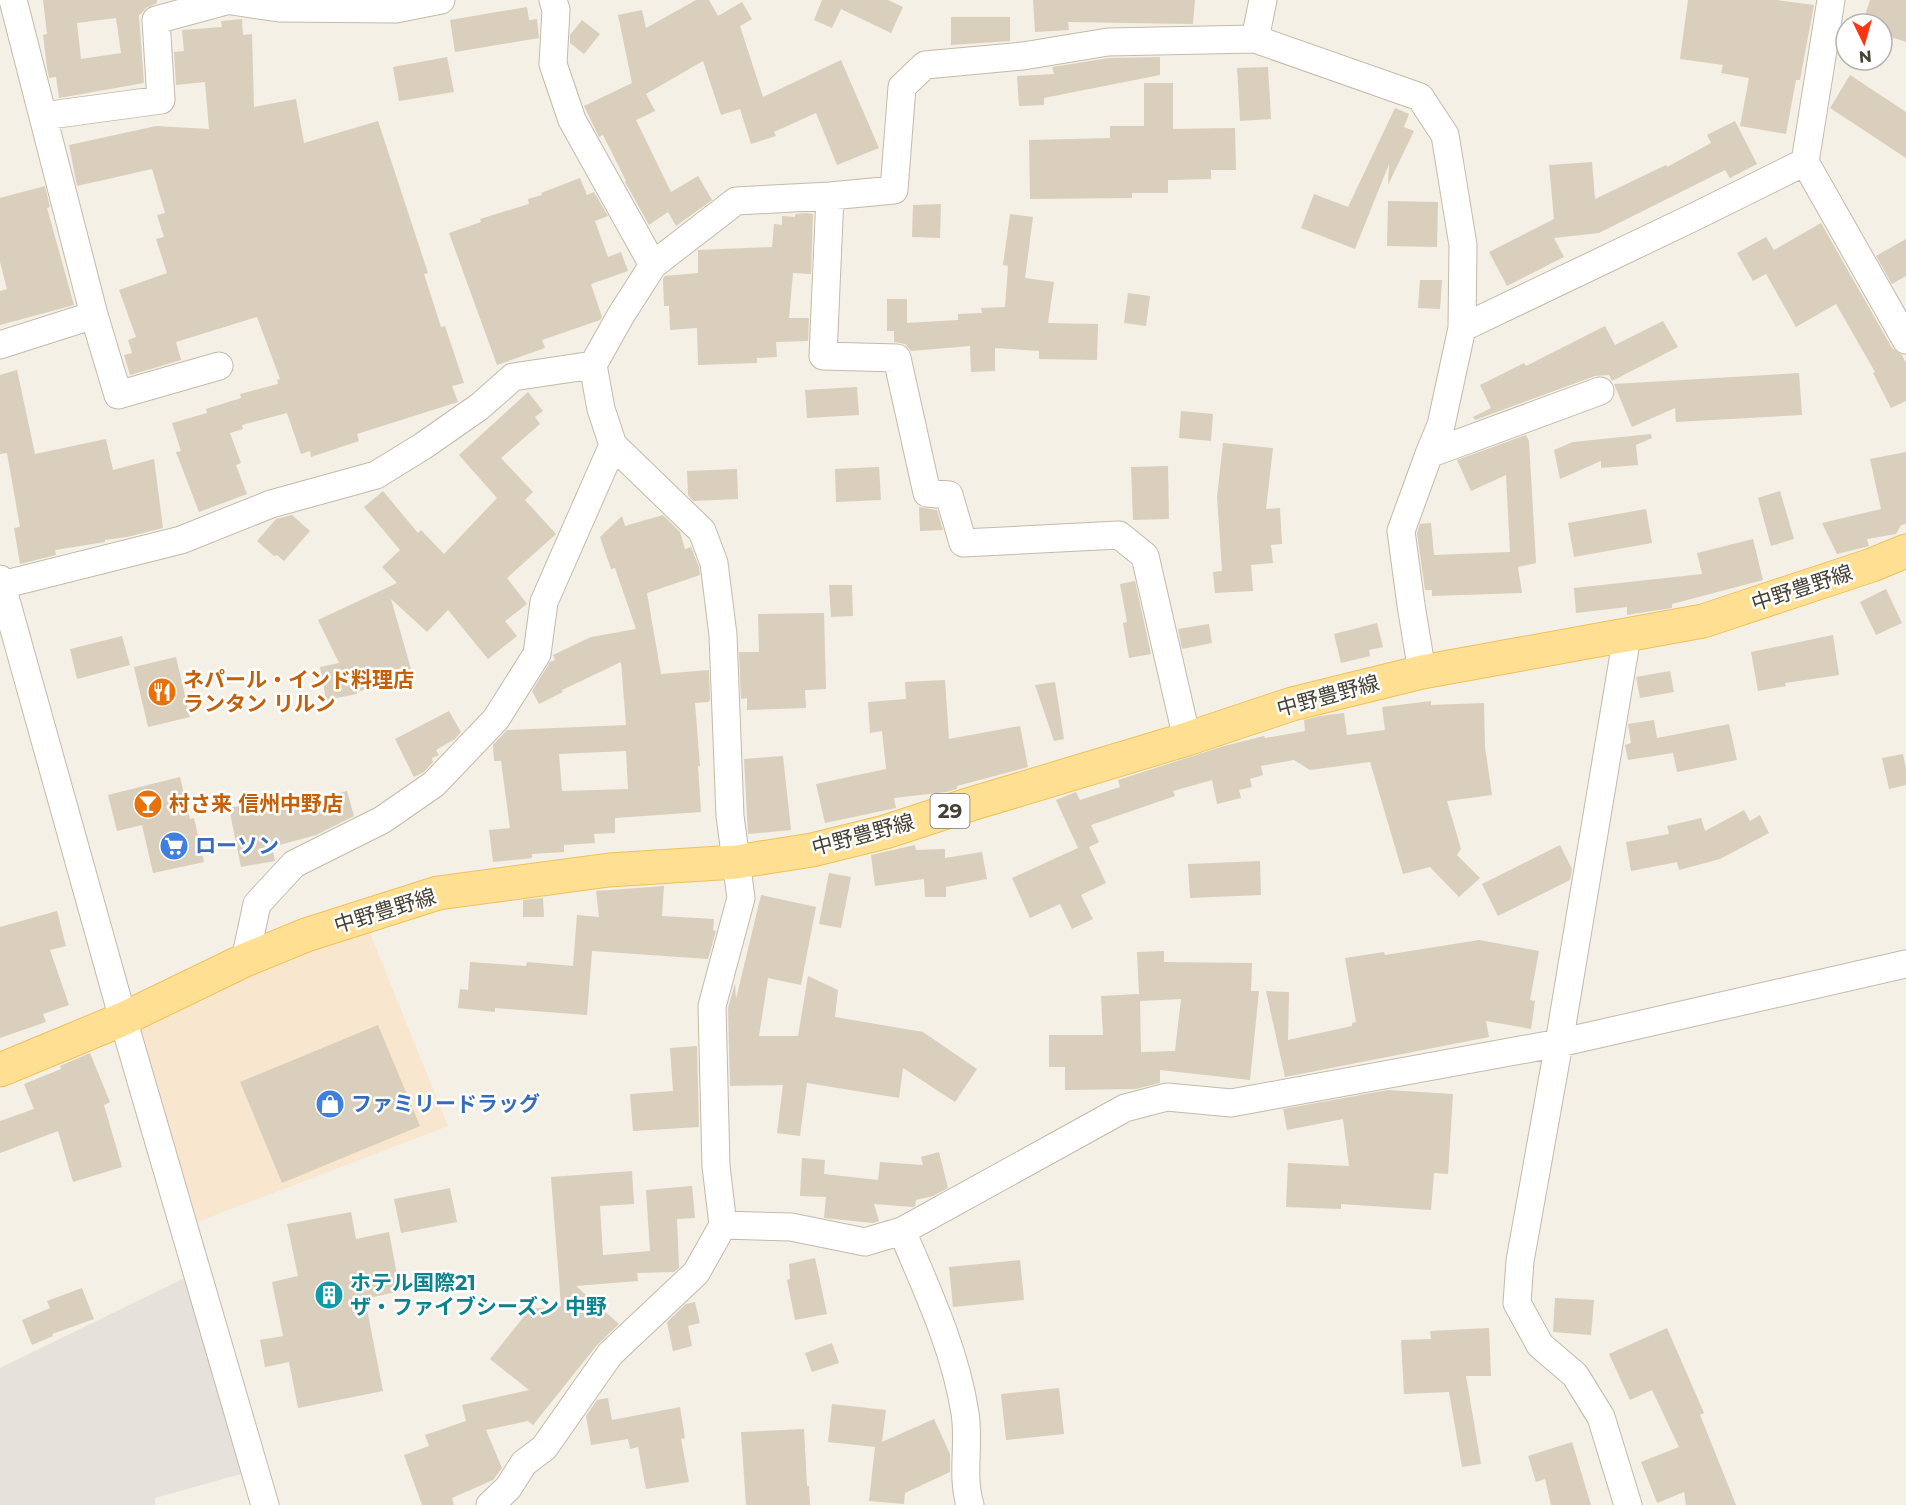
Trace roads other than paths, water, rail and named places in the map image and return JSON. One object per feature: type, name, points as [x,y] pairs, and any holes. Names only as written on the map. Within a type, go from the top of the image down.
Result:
[{"type":"main road","name":"中野豊野線","points":[[0,1070],[123,1019],[245,960],[306,935],[438,893],[609,870],[736,862],[812,850],[885,832],[1187,739],[1292,704],[1422,672],[1703,621],[1872,565],[1906,551]]},
{"type":"street","points":[[13,0],[94,315],[118,395],[219,366]]},
{"type":"street","points":[[43,116],[161,100],[156,20],[226,1],[279,8],[396,9],[441,0]]},
{"type":"street","points":[[1255,39],[1263,0]]},
{"type":"street","points":[[1831,0],[1804,162],[1906,340]]},
{"type":"street","points":[[560,3],[553,64],[572,120],[653,265]]},
{"type":"street","points":[[503,1499],[524,1463],[544,1448],[610,1354],[696,1273],[723,1225],[716,1166],[711,1006],[741,898],[730,816],[723,634],[714,563],[702,531],[613,445],[601,409],[593,365],[653,265],[736,201],[894,190],[902,87],[926,65],[1023,56],[1108,42],[1255,39],[1420,97],[1445,135],[1463,245],[1462,328],[1441,424],[1401,531],[1422,672]]},
{"type":"street","points":[[1462,328],[1804,162]]},
{"type":"street","points":[[830,196],[823,356],[897,358],[927,493],[949,495],[963,543],[1119,534],[1145,556],[1187,739]]},
{"type":"street","points":[[0,345],[94,315]]},
{"type":"street","points":[[265,1505],[123,1019],[1,582],[181,540],[270,504],[376,475],[479,407],[513,376],[593,365]]},
{"type":"street","points":[[1429,454],[1600,391]]},
{"type":"street","points":[[245,960],[257,904],[294,864],[382,820],[434,784],[496,719],[537,654],[544,602],[613,445]]},
{"type":"street","points":[[1627,636],[1520,1261],[1517,1303],[1540,1345],[1575,1375],[1601,1417],[1628,1505]]},
{"type":"street","points":[[723,1225],[791,1227],[865,1242],[902,1231],[1125,1108],[1167,1097],[1231,1104],[1559,1043],[1906,964]]},
{"type":"street","points":[[902,1231],[945,1332],[965,1415],[965,1490],[970,1505]]},
{"type":"place","name":"ネパール・インド料理店 ランタン リルン","points":[[162,692]]},
{"type":"place","name":"村さ来 信州中野店","points":[[148,804]]},
{"type":"place","name":"ローソン","points":[[174,846]]},
{"type":"place","name":"ファミリードラッグ","points":[[330,1104]]},
{"type":"place","name":"ホテル国際21 ザ・ファイブシーズン 中野","points":[[329,1295]]}]
